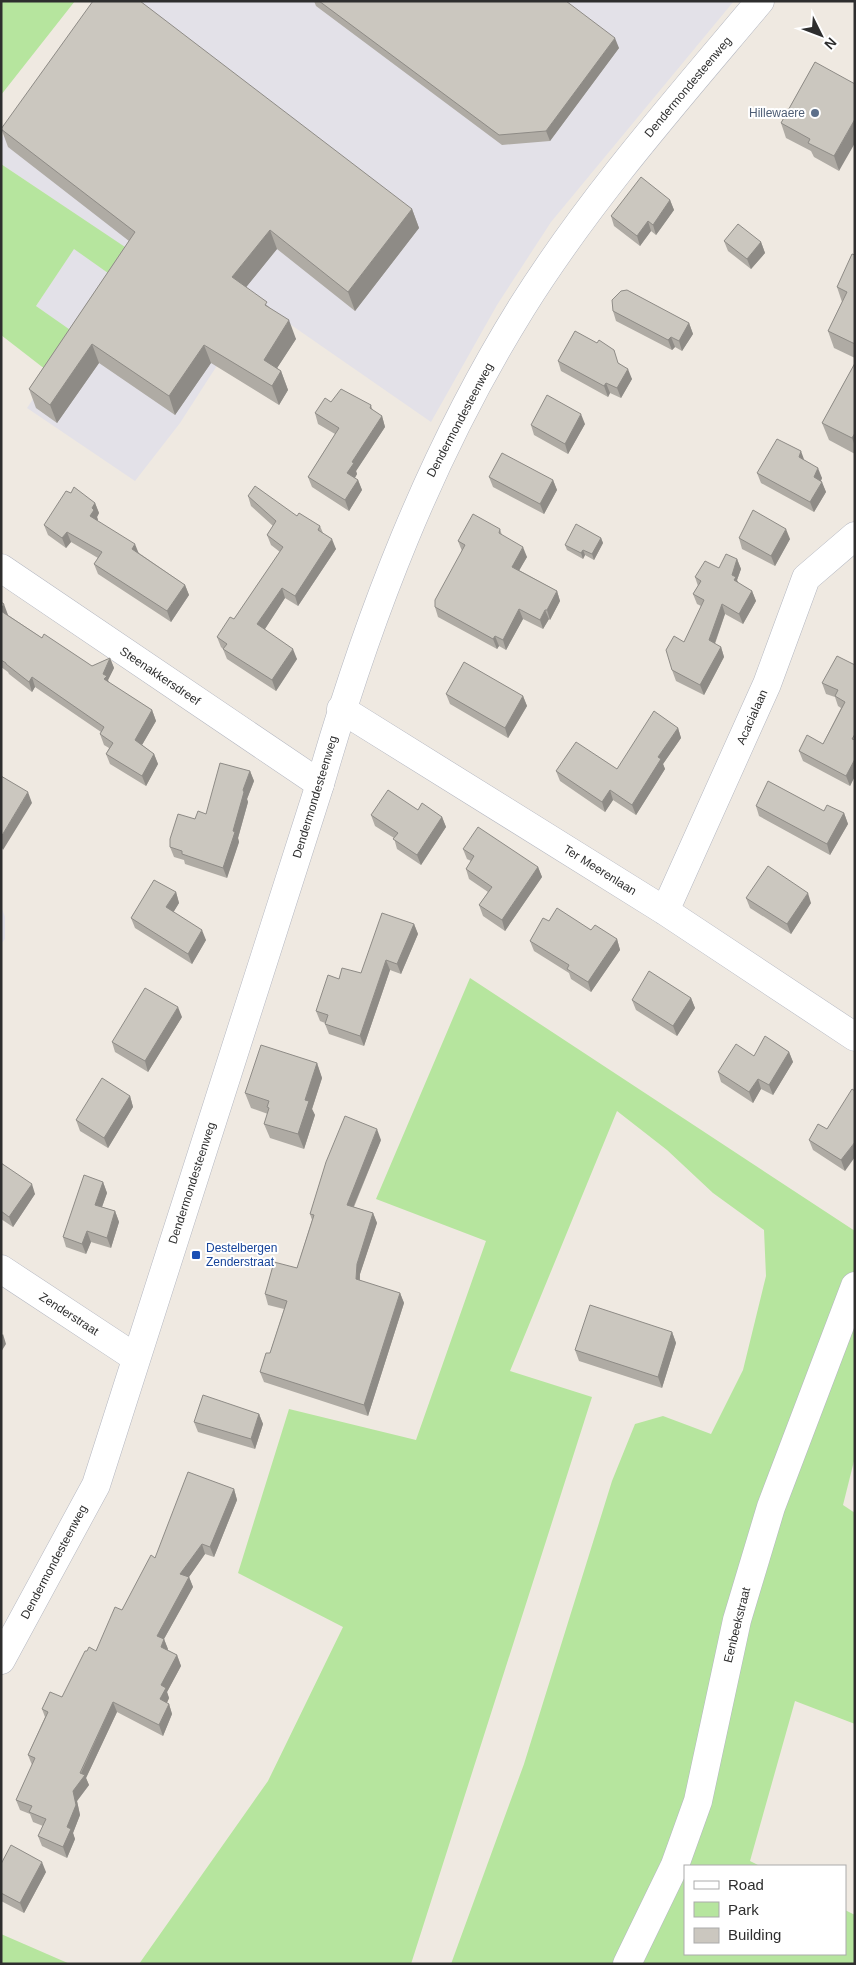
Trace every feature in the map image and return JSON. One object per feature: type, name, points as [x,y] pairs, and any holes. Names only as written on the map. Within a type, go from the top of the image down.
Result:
[{"type":"street","name":"Dendermondesteenweg","points":[[1,1660],[96,1485],[320,784],[341,709],[377,604],[406,531],[433,471],[487,367],[522,308],[595,201],[678,98],[760,1]]},
{"type":"street","name":"Acacialaan","points":[[665,911],[767,684],[806,578],[855,536]]},
{"type":"street","name":"Steenakkersdreef","points":[[1,568],[320,784]]},
{"type":"street","name":"Ter Meerenlaan","points":[[341,709],[665,911],[855,1037]]},
{"type":"street","name":"Zenderstraat","points":[[1,1269],[136,1358]]},
{"type":"street","name":"Eenbeekstraat","points":[[628,1964],[675,1865],[698,1801],[736,1620],[771,1507],[855,1286]]},
{"type":"shaded area","points":[[108,1],[734,1],[551,222],[497,305],[431,422],[258,302],[180,423],[135,481],[27,408],[76,335],[36,306],[74,248],[115,278],[133,253],[1,164],[1,139]]},
{"type":"shaded area","points":[[1,906],[5,917],[5,939],[1,944]]},
{"type":"green space","points":[[1,1],[75,1],[1,95]]},
{"type":"green space","points":[[1,164],[134,253],[115,278],[74,249],[36,306],[76,334],[50,373],[1,335]]},
{"type":"green space","points":[[470,978],[855,1231],[855,1457],[843,1505],[855,1513],[855,1724],[795,1701],[750,1861],[758,1865],[684,1865],[684,1955],[846,1955],[846,1910],[855,1915],[855,1964],[451,1964],[524,1764],[612,1481],[635,1424],[663,1416],[711,1434],[743,1370],[766,1276],[764,1230],[713,1193],[667,1150],[617,1111],[510,1371],[592,1397],[411,1964],[139,1964],[268,1781],[343,1627],[238,1573],[289,1409],[416,1440],[486,1241],[376,1199]]},
{"type":"green space","points":[[1,1934],[70,1964],[1,1964]]},
{"type":"building","points":[[93,1],[140,1],[412,209],[348,292],[270,230],[232,277],[267,302],[265,305],[289,320],[264,360],[281,371],[272,386],[204,345],[169,396],[92,344],[50,405],[29,389],[135,232],[1,129]]},
{"type":"building","points":[[319,1],[566,1],[615,38],[546,131],[499,135]]},
{"type":"building","points":[[815,62],[855,84],[855,119],[834,156],[808,143],[810,139],[781,123]]},
{"type":"building","points":[[641,177],[670,200],[653,225],[648,221],[637,236],[611,216]]},
{"type":"building","points":[[738,224],[761,242],[747,259],[724,241]]},
{"type":"building","points":[[852,254],[855,255],[855,344],[828,331],[847,292],[837,287]]},
{"type":"building","points":[[627,290],[689,323],[679,341],[671,337],[668,340],[613,311],[612,300],[621,291]]},
{"type":"building","points":[[575,331],[597,343],[599,340],[614,350],[618,363],[628,369],[617,388],[606,383],[604,386],[558,361]]},
{"type":"building","points":[[855,363],[855,433],[852,438],[822,423]]},
{"type":"building","points":[[341,389],[371,405],[370,408],[382,416],[347,473],[358,480],[345,500],[308,477],[339,428],[315,413],[325,398],[331,402]]},
{"type":"building","points":[[547,395],[581,414],[565,444],[531,425]]},
{"type":"building","points":[[777,439],[801,451],[799,457],[818,468],[814,477],[822,482],[810,502],[757,473]]},
{"type":"building","points":[[502,453],[553,480],[540,504],[489,477]]},
{"type":"building","points":[[255,486],[297,516],[299,513],[320,526],[318,530],[332,539],[295,596],[282,588],[257,624],[293,649],[272,680],[223,649],[227,644],[217,637],[230,617],[234,619],[283,547],[267,535],[276,521],[248,496]]},
{"type":"building","points":[[74,487],[95,503],[92,508],[94,510],[90,516],[135,544],[132,549],[185,585],[167,611],[94,564],[102,552],[67,532],[62,538],[44,525],[66,491],[71,493]]},
{"type":"building","points":[[753,510],[786,529],[771,556],[739,538]]},
{"type":"building","points":[[473,514],[500,529],[499,533],[523,547],[512,567],[557,591],[540,620],[519,609],[503,640],[495,636],[493,639],[435,607],[435,600],[465,545],[458,541]]},
{"type":"building","points":[[576,524],[601,538],[592,554],[583,550],[581,553],[565,545]]},
{"type":"building","points":[[726,554],[737,559],[732,575],[736,577],[734,580],[752,591],[739,614],[722,604],[709,640],[721,647],[700,685],[672,670],[666,650],[674,636],[684,642],[704,600],[693,594],[701,581],[695,577],[705,561],[719,568]]},
{"type":"building","points":[[1,611],[42,638],[44,634],[92,666],[110,658],[103,674],[107,676],[104,679],[152,710],[135,740],[154,754],[142,776],[106,754],[113,743],[100,734],[104,727],[32,677],[29,682],[1,660]]},
{"type":"building","points":[[837,656],[855,665],[855,734],[852,739],[855,740],[855,759],[846,776],[799,751],[807,735],[823,744],[845,702],[835,696],[838,690],[822,683]]},
{"type":"building","points":[[464,662],[523,696],[505,728],[446,694]]},
{"type":"building","points":[[654,711],[678,728],[658,757],[661,759],[632,805],[610,790],[602,802],[556,771],[576,742],[617,769]]},
{"type":"building","points":[[220,763],[250,771],[243,790],[233,831],[235,832],[223,868],[182,854],[182,851],[170,847],[170,839],[178,814],[195,819],[198,811],[206,814]]},
{"type":"building","points":[[1,776],[28,792],[1,837]]},
{"type":"building","points":[[768,781],[824,811],[827,805],[844,813],[827,844],[756,806]]},
{"type":"building","points":[[388,790],[418,810],[422,803],[442,817],[417,855],[393,839],[398,833],[371,815]]},
{"type":"building","points":[[478,827],[538,867],[502,920],[479,905],[492,887],[466,869],[474,856],[463,849]]},
{"type":"building","points":[[768,866],[808,893],[787,924],[746,898]]},
{"type":"building","points":[[154,880],[176,892],[166,907],[202,930],[188,954],[131,918]]},
{"type":"building","points":[[557,908],[591,930],[595,925],[617,939],[588,982],[567,969],[569,965],[530,941],[543,918],[549,921]]},
{"type":"building","points":[[382,913],[414,924],[397,964],[386,960],[360,1036],[325,1024],[328,1015],[316,1011],[328,975],[339,979],[342,968],[361,973]]},
{"type":"building","points":[[649,971],[691,998],[673,1026],[632,1000]]},
{"type":"building","points":[[145,988],[178,1007],[145,1061],[112,1042]]},
{"type":"building","points":[[765,1036],[789,1052],[769,1085],[758,1079],[749,1092],[718,1072],[736,1044],[754,1056]]},
{"type":"building","points":[[261,1045],[317,1063],[305,1100],[309,1101],[298,1134],[264,1124],[269,1101],[245,1093]]},
{"type":"building","points":[[102,1078],[130,1096],[104,1138],[76,1120]]},
{"type":"building","points":[[852,1089],[855,1091],[855,1142],[841,1160],[809,1140],[818,1124],[827,1129]]},
{"type":"building","points":[[345,1116],[377,1129],[347,1205],[373,1213],[357,1264],[356,1279],[400,1293],[364,1405],[260,1372],[266,1353],[270,1353],[287,1301],[265,1294],[274,1262],[297,1268],[314,1215],[310,1214],[326,1162]]},
{"type":"building","points":[[1,1163],[32,1184],[9,1217],[1,1211]]},
{"type":"building","points":[[84,1175],[103,1182],[95,1205],[115,1211],[107,1238],[87,1231],[82,1244],[63,1237]]},
{"type":"building","points":[[590,1305],[672,1332],[658,1377],[575,1350]]},
{"type":"building","points":[[203,1395],[259,1414],[251,1439],[194,1422]]},
{"type":"building","points":[[188,1472],[234,1489],[210,1547],[202,1544],[180,1574],[189,1577],[157,1636],[164,1639],[161,1647],[177,1655],[161,1685],[166,1688],[160,1699],[169,1704],[159,1725],[113,1702],[80,1773],[85,1775],[73,1791],[76,1805],[67,1827],[71,1829],[63,1847],[38,1836],[46,1819],[29,1812],[32,1806],[16,1800],[35,1758],[28,1755],[48,1712],[42,1709],[50,1692],[62,1697],[85,1651],[89,1647],[96,1651],[115,1607],[122,1610],[151,1555],[155,1558]]},
{"type":"building","points":[[11,1845],[42,1862],[20,1903],[1,1893],[1,1864]]},
{"type":"place","name":"Hillewaere","points":[[815,113]]},
{"type":"place","name":"Destelbergen Zenderstraat","points":[[196,1255]]}]
